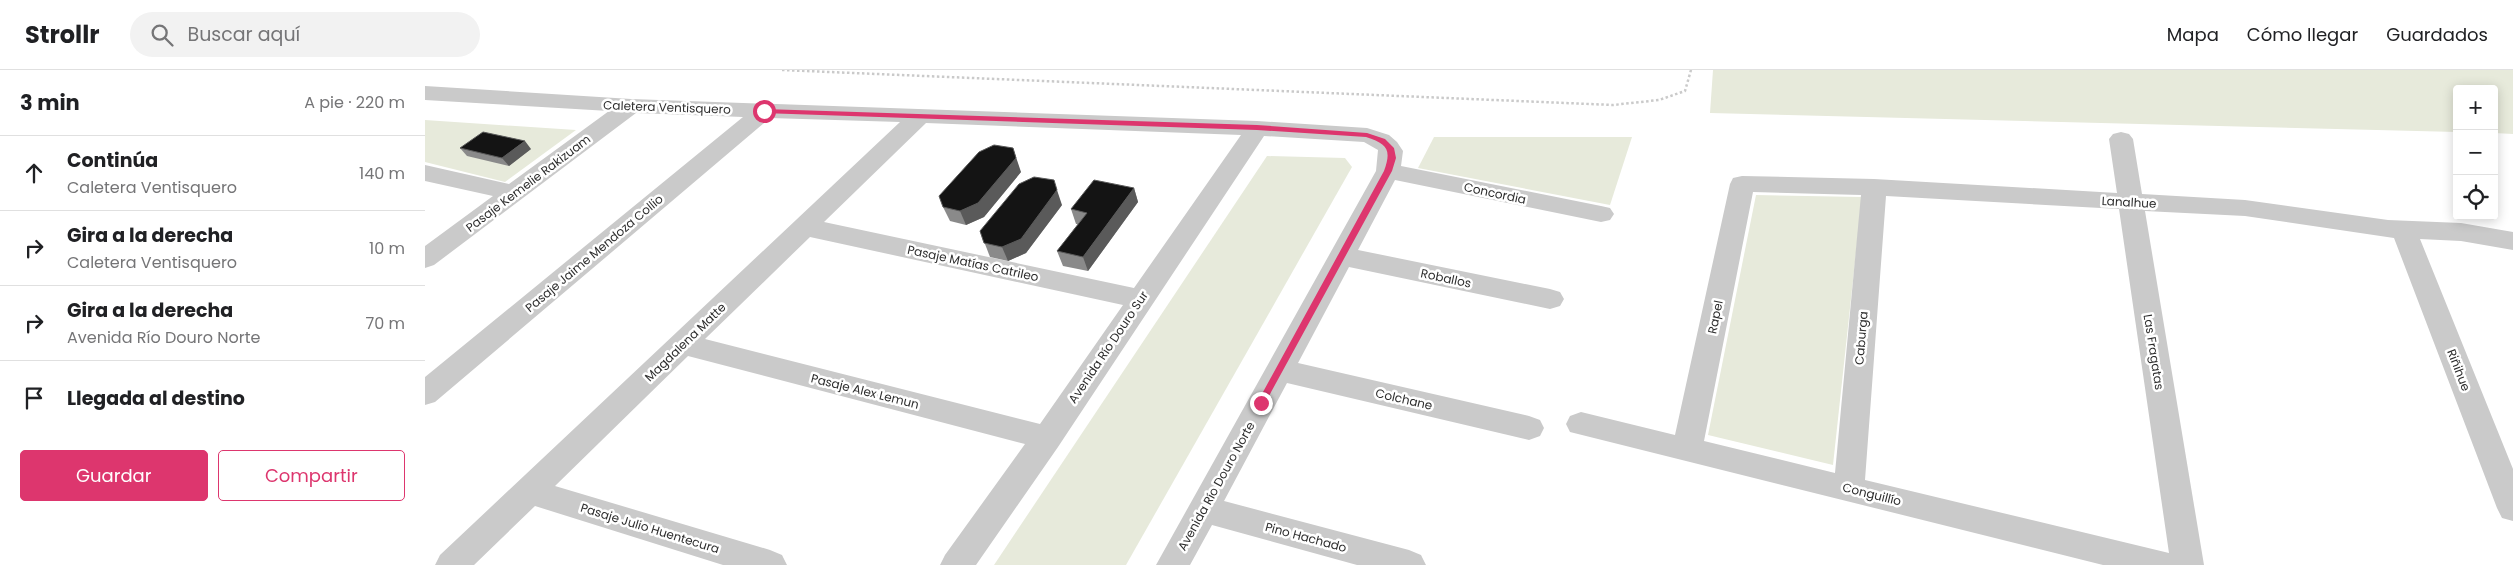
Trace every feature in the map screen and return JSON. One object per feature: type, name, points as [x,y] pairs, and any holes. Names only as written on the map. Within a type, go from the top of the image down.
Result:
[{"type":"street","name":"Caletera Ventisquero","points":[[425,93],[631,106],[918,118],[1257,128],[1367,135],[1383,140],[1391,148],[1393,158],[1388,171]]},
{"type":"street","name":"Pasaje Kemelie Rakizuam","points":[[425,259],[631,106]]},
{"type":"street","name":"Pasaje Jaime Mendoza Collio","points":[[425,394],[764,111]]},
{"type":"street","name":"Magdalena Matte","points":[[452,565],[918,118]]},
{"type":"street","name":"Avenida Río Douro Sur","points":[[957,565],[1047,438],[1257,128]]},
{"type":"street","name":"Las Fragatas","points":[[2121,139],[2187,565]]},
{"type":"street","name":"Concordia","points":[[1388,171],[1601,214]]},
{"type":"street","name":"Avenida Río Douro Norte","points":[[1173,565],[1388,171]]},
{"type":"street","points":[[425,173],[513,193]]},
{"type":"street","name":"Lanalhue","points":[[1742,184],[1874,187],[2269,210],[2404,231],[2448,231],[2513,241]]},
{"type":"street","name":"Rapel","points":[[1687,450],[1742,184]]},
{"type":"street","name":"Caburga","points":[[1849,489],[1874,187]]},
{"type":"street","name":"Pasaje Matías Catrileo","points":[[805,227],[1141,299]]},
{"type":"street","name":"Riñihue","points":[[2404,231],[2513,508]]},
{"type":"street","name":"Roballos","points":[[1341,256],[1549,299]]},
{"type":"street","name":"Pasaje Alex Lemun","points":[[683,344],[1047,438]]},
{"type":"street","name":"Colchane","points":[[1279,370],[1529,428]]},
{"type":"street","name":"Conguillío","points":[[1581,424],[2163,565]]},
{"type":"street","name":"Pasaje Julio Huentecura","points":[[529,491],[770,565]]},
{"type":"street","name":"Pino Hachado","points":[[1204,509],[1409,565]]},
{"type":"path","points":[[783,70],[1613,105],[1648,103],[1670,98],[1685,91],[1691,70]]},
{"type":"shaded area","points":[[1713,70],[2513,70],[2513,134],[2498,133],[2498,85],[2453,85],[2453,132],[1710,113]]},
{"type":"shaded area","points":[[425,120],[576,130],[505,182],[425,162]]},
{"type":"shaded area","points":[[1434,137],[1632,137],[1610,205],[1418,168]]},
{"type":"shaded area","points":[[1267,156],[1345,158],[1352,167],[1126,565],[994,565]]},
{"type":"shaded area","points":[[1756,195],[1862,197],[1833,465],[1708,435]]},
{"type":"building","points":[[483,132],[525,141],[502,158],[460,148]]},
{"type":"building","points":[[994,145],[1013,148],[1016,158],[978,203],[960,211],[943,207],[939,196],[979,152]]},
{"type":"building","points":[[1034,177],[1054,180],[1057,190],[1021,239],[1002,247],[984,243],[980,231],[1019,184]]},
{"type":"building","points":[[1094,180],[1134,188],[1083,257],[1057,251],[1087,213],[1071,209]]},
{"type":"route","points":[[764,111],[918,118],[1257,128],[1367,135],[1383,140],[1391,148],[1393,158],[1388,171],[1261,403]]}]
